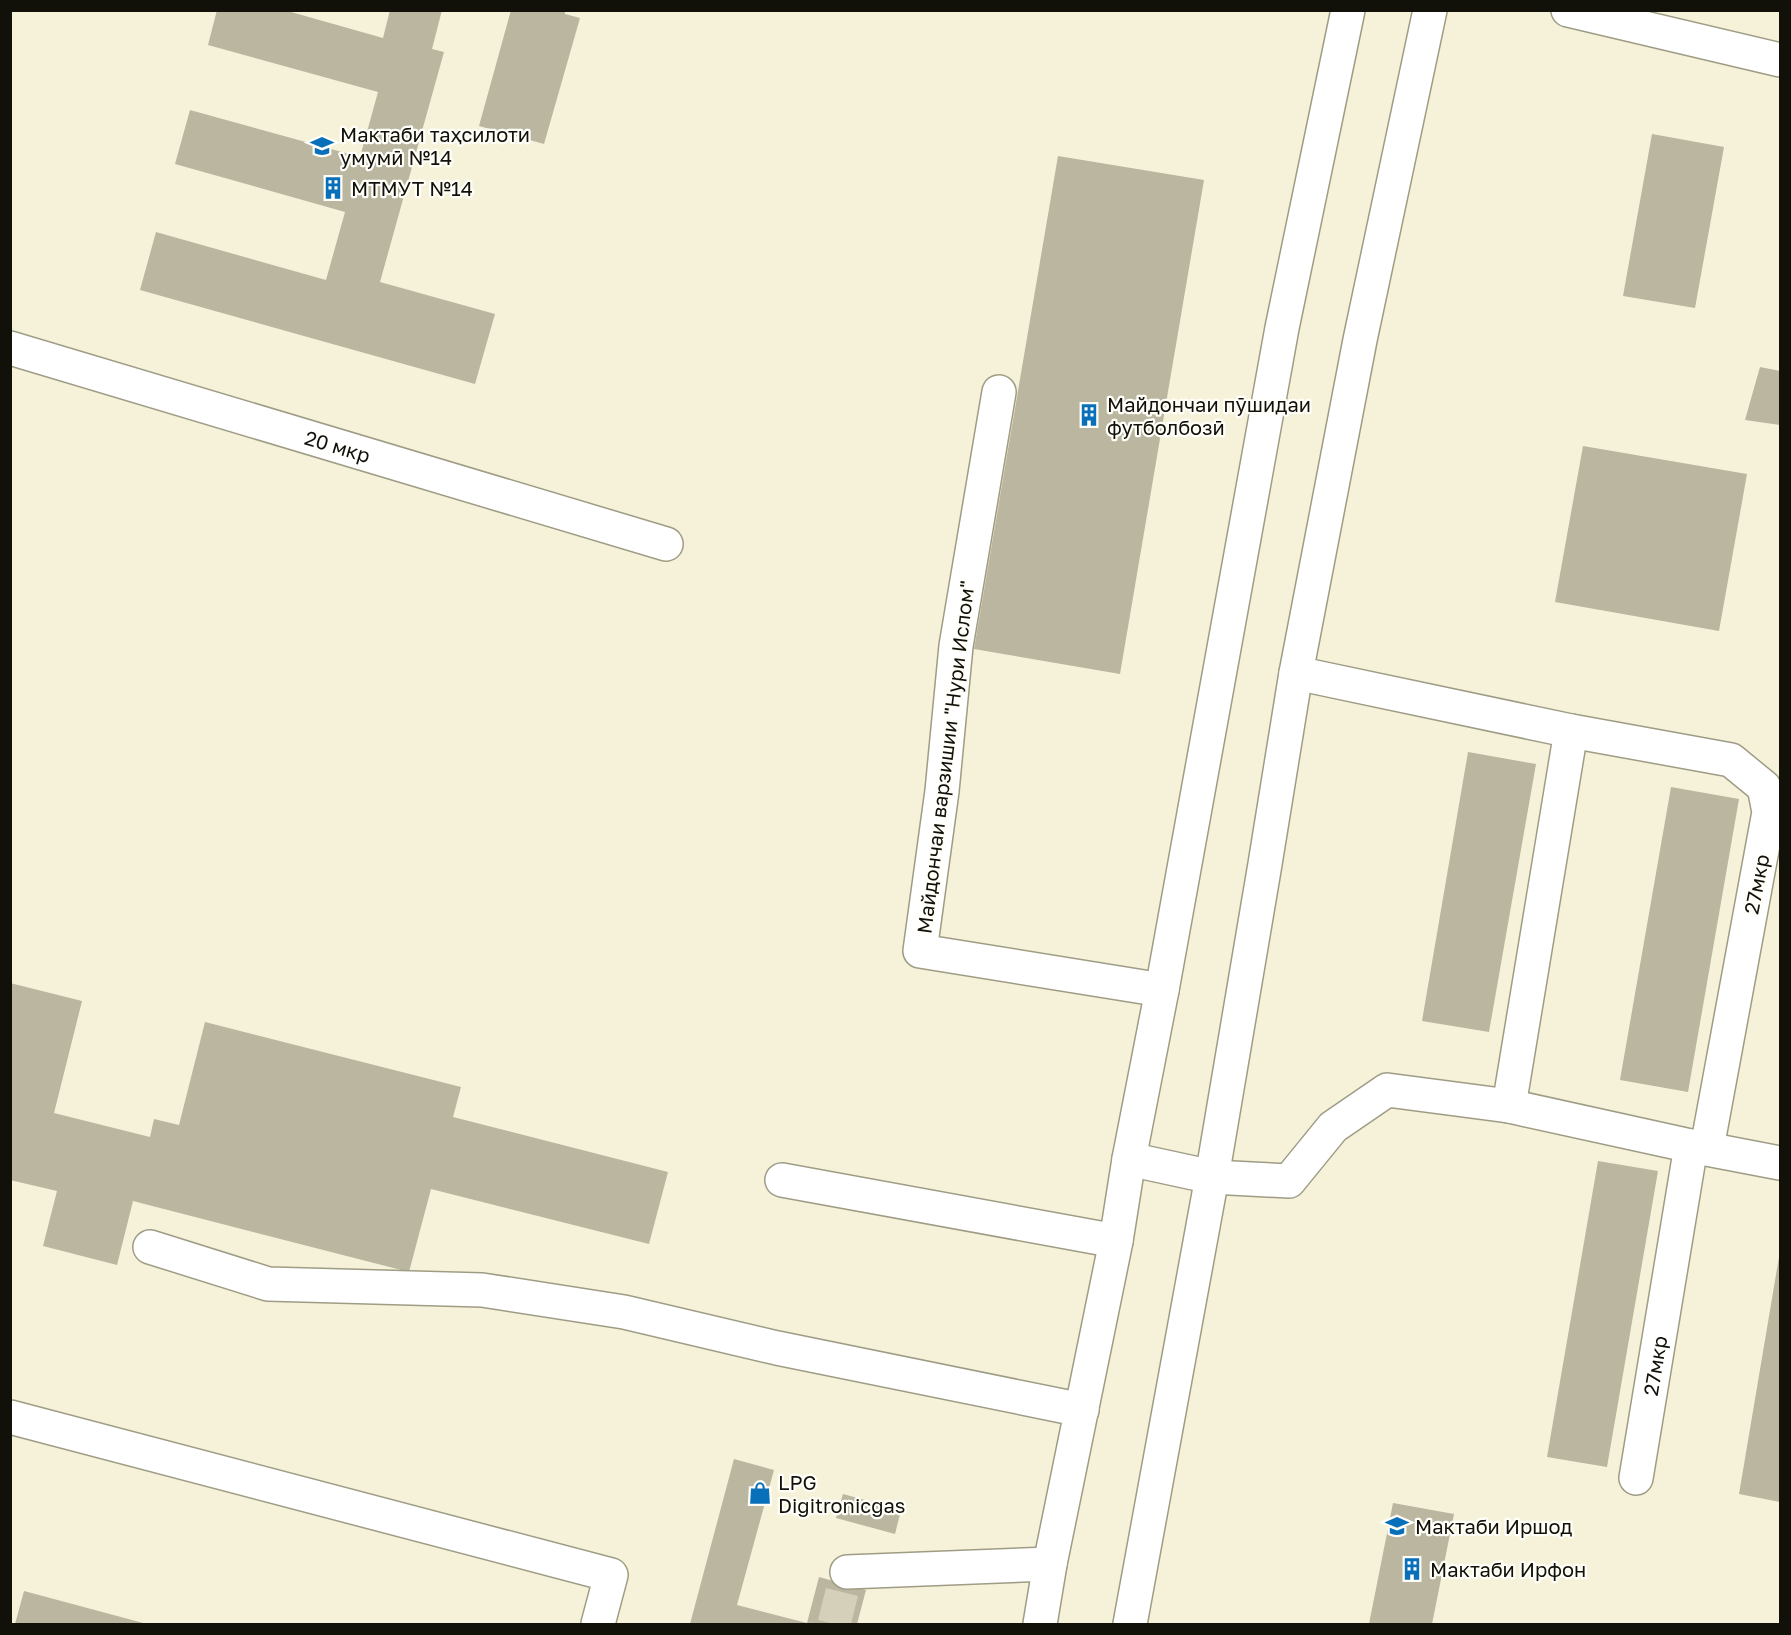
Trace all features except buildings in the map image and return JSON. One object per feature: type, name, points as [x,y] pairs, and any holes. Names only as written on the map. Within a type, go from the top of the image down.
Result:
[{"type":"main road","points":[[1040,1624],[1050,1564],[1116,1241],[1282,328],[1348,10]]},
{"type":"main road","points":[[1130,1624],[1212,1178],[1296,673],[1360,340],[1430,10]]},
{"type":"main road","points":[[1568,10],[1780,60]]},
{"type":"main road","name":"20 мкр","points":[[10,348],[666,544]]},
{"type":"main road","name":"Майдончаи варзишии \"Нури Ислом\"","points":[[999,392],[956,646],[942,791],[920,951],[1162,990]]},
{"type":"main road","name":"27мкр","points":[[1296,673],[1571,731],[1731,760],[1764,787],[1769,812],[1699,1147],[1636,1478]]},
{"type":"main road","points":[[1509,1106],[1571,731]]},
{"type":"main road","points":[[1130,1159],[1212,1178],[1289,1181],[1333,1127],[1388,1090],[1509,1106],[1780,1163]]},
{"type":"main road","points":[[782,1180],[1116,1241]]},
{"type":"main road","points":[[150,1247],[268,1284],[482,1290],[624,1312],[777,1348],[1082,1410]]},
{"type":"main road","points":[[10,1417],[611,1575],[598,1624]]},
{"type":"main road","points":[[847,1572],[1050,1564]]},
{"type":"tunnel","points":[[834,1624],[847,1572]]},
{"type":"place","name":"Мактаби таҳсилоти умумӣ №14","points":[[322,146]]},
{"type":"place","name":"МТМУТ №14","points":[[333,188]]},
{"type":"place","name":"Майдончаи пӯшидаи футболбозӣ","points":[[1089,415]]},
{"type":"place","name":"LPG Digitronicgas","points":[[760,1493]]},
{"type":"place","name":"Мактаби Иршод","points":[[1397,1526]]},
{"type":"place","name":"Мактаби Ирфон","points":[[1412,1569]]}]
